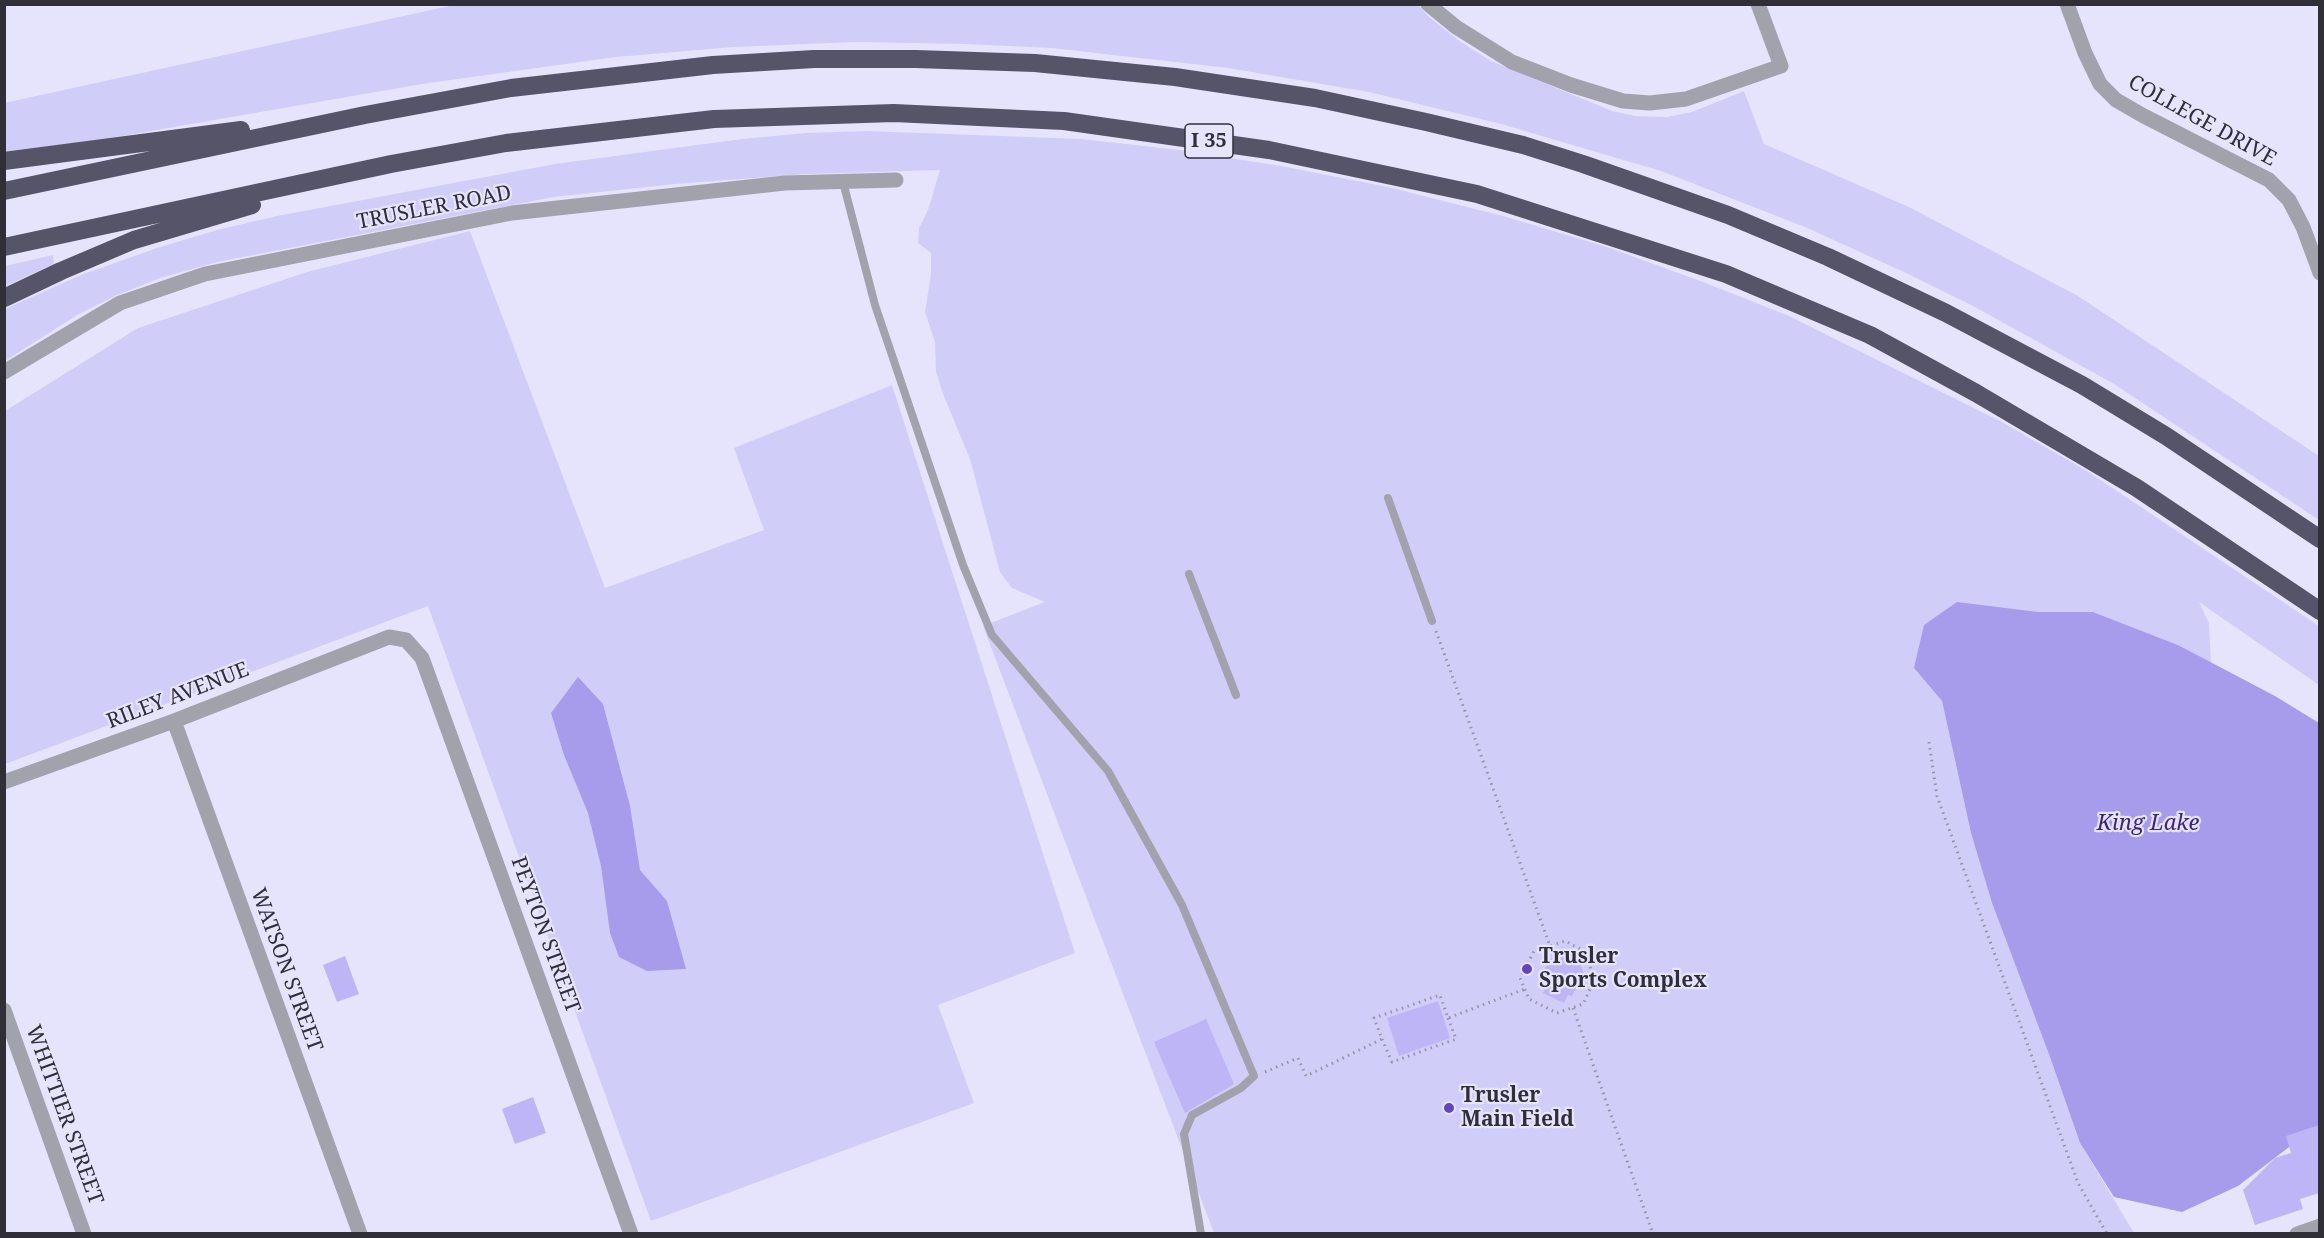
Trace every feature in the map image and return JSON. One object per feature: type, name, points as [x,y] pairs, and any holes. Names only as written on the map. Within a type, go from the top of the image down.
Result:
[{"type":"highway","points":[[4,191],[364,115],[511,88],[713,65],[814,59],[916,58],[1035,63],[1175,77],[1315,98],[1523,145],[1728,215],[1828,257],[1946,313],[2082,385],[2166,436],[2319,539]]},
{"type":"highway","name":"I 35","points":[[4,247],[390,164],[506,143],[714,118],[894,113],[1064,121],[1269,150],[1477,194],[1726,274],[1870,335],[1976,393],[2137,488],[2319,611]]},
{"type":"highway","points":[[4,161],[364,115]]},
{"type":"highway","points":[[4,298],[134,240],[390,164]]},
{"type":"street","points":[[1428,4],[1456,27],[1512,62],[1571,85],[1623,101],[1650,103],[1686,99],[1780,66],[1758,4]]},
{"type":"street","name":"COLLEGE DRIVE","points":[[2067,4],[2100,84],[2116,100],[2142,115],[2269,180],[2289,200],[2303,227],[2319,273]]},
{"type":"street","name":"TRUSLER ROAD","points":[[4,372],[120,303],[205,274],[512,213],[785,183],[896,180]]},
{"type":"street","name":"RILEY AVENUE","points":[[4,782],[174,721],[389,637],[406,640],[418,653]]},
{"type":"street","name":"PEYTON STREET","points":[[418,653],[631,1233]]},
{"type":"street","name":"WATSON STREET","points":[[174,721],[360,1233]]},
{"type":"street","name":"WHITTIER STREET","points":[[4,1010],[9,1034],[84,1233]]},
{"type":"street","points":[[2297,1233],[2319,1226]]},
{"type":"lane","points":[[843,182],[875,305],[963,565],[992,635],[1108,771],[1182,905],[1254,1076],[1241,1088],[1192,1115],[1184,1134],[1201,1233]]},
{"type":"lane","points":[[1388,498],[1432,621]]},
{"type":"lane","points":[[1189,574],[1236,695]]},
{"type":"path","points":[[1432,621],[1550,946]]},
{"type":"path","points":[[1929,742],[1937,796],[2078,1183],[2107,1233]]},
{"type":"path","points":[[1565,941],[1586,952],[1594,981],[1583,1004],[1557,1014],[1529,999],[1525,989],[1520,978],[1534,951],[1565,941]]},
{"type":"path","points":[[1448,1018],[1525,989]]},
{"type":"path","points":[[1440,995],[1448,1018],[1456,1039],[1392,1062],[1374,1018],[1440,995]]},
{"type":"path","points":[[1573,1008],[1653,1233]]},
{"type":"path","points":[[1254,1076],[1298,1058],[1306,1076],[1382,1039]]},
{"type":"shaded area","points":[[454,5],[1418,5],[1458,40],[1491,61],[1612,111],[1635,116],[1667,117],[1692,112],[1744,91],[1764,144],[1909,207],[2078,296],[2319,456],[2319,520],[2114,384],[1973,306],[1805,227],[1661,171],[1501,124],[1369,92],[1228,68],[1052,48],[964,44],[856,42],[734,47],[616,57],[422,84],[53,148],[5,154],[4,103]]},
{"type":"shaded area","points":[[867,131],[1082,139],[1179,150],[1281,166],[1388,187],[1503,216],[1607,247],[1789,316],[2000,421],[2087,471],[2319,626],[2319,685],[2199,602],[2209,623],[2211,663],[2178,645],[2093,612],[2038,612],[1914,668],[1942,701],[1971,833],[1992,903],[2080,1143],[2134,1233],[1214,1233],[983,626],[1045,602],[1012,588],[1000,572],[970,459],[936,371],[935,342],[925,312],[931,274],[931,253],[918,243],[919,228],[928,210],[940,170],[807,174],[675,184],[554,197],[217,262],[160,278],[115,296],[79,314],[5,361],[5,309],[81,275],[217,230],[277,216],[555,164],[742,139],[806,133]]},
{"type":"shaded area","points":[[470,231],[605,588],[764,530],[734,448],[892,385],[1075,953],[938,1005],[974,1103],[651,1221],[428,606],[5,764],[5,411],[138,328],[307,272]]},
{"type":"shaded area","points":[[53,255],[54,264],[5,286],[5,266]]},
{"type":"water","name":"King Lake","points":[[1957,602],[2038,612],[2093,612],[2178,645],[2275,696],[2319,723],[2319,1136],[2297,1141],[2238,1186],[2182,1212],[2114,1197],[2080,1143],[1992,903],[1971,833],[1942,701],[1914,668],[1924,625]]},
{"type":"water","points":[[578,677],[603,704],[630,806],[640,870],[667,901],[686,969],[647,971],[619,957],[610,933],[601,866],[588,813],[564,755],[551,713]]},
{"type":"building","points":[[1563,955],[1579,961],[1584,974],[1572,996],[1568,995],[1564,1003],[1543,993],[1546,985],[1543,972],[1550,959]]},
{"type":"building","points":[[345,956],[359,994],[337,1002],[323,965]]},
{"type":"building","points":[[1438,1001],[1450,1038],[1399,1056],[1387,1018]]},
{"type":"building","points":[[1206,1019],[1234,1084],[1185,1113],[1154,1042]]},
{"type":"building","points":[[533,1097],[546,1133],[515,1144],[502,1109]]},
{"type":"building","points":[[2319,1125],[2319,1193],[2300,1199],[2303,1209],[2255,1225],[2243,1190],[2275,1158],[2291,1153],[2286,1136]]},
{"type":"place","name":"Trusler Sports Complex","points":[[1527,969]]},
{"type":"place","name":"Trusler Main Field","points":[[1449,1108]]}]
